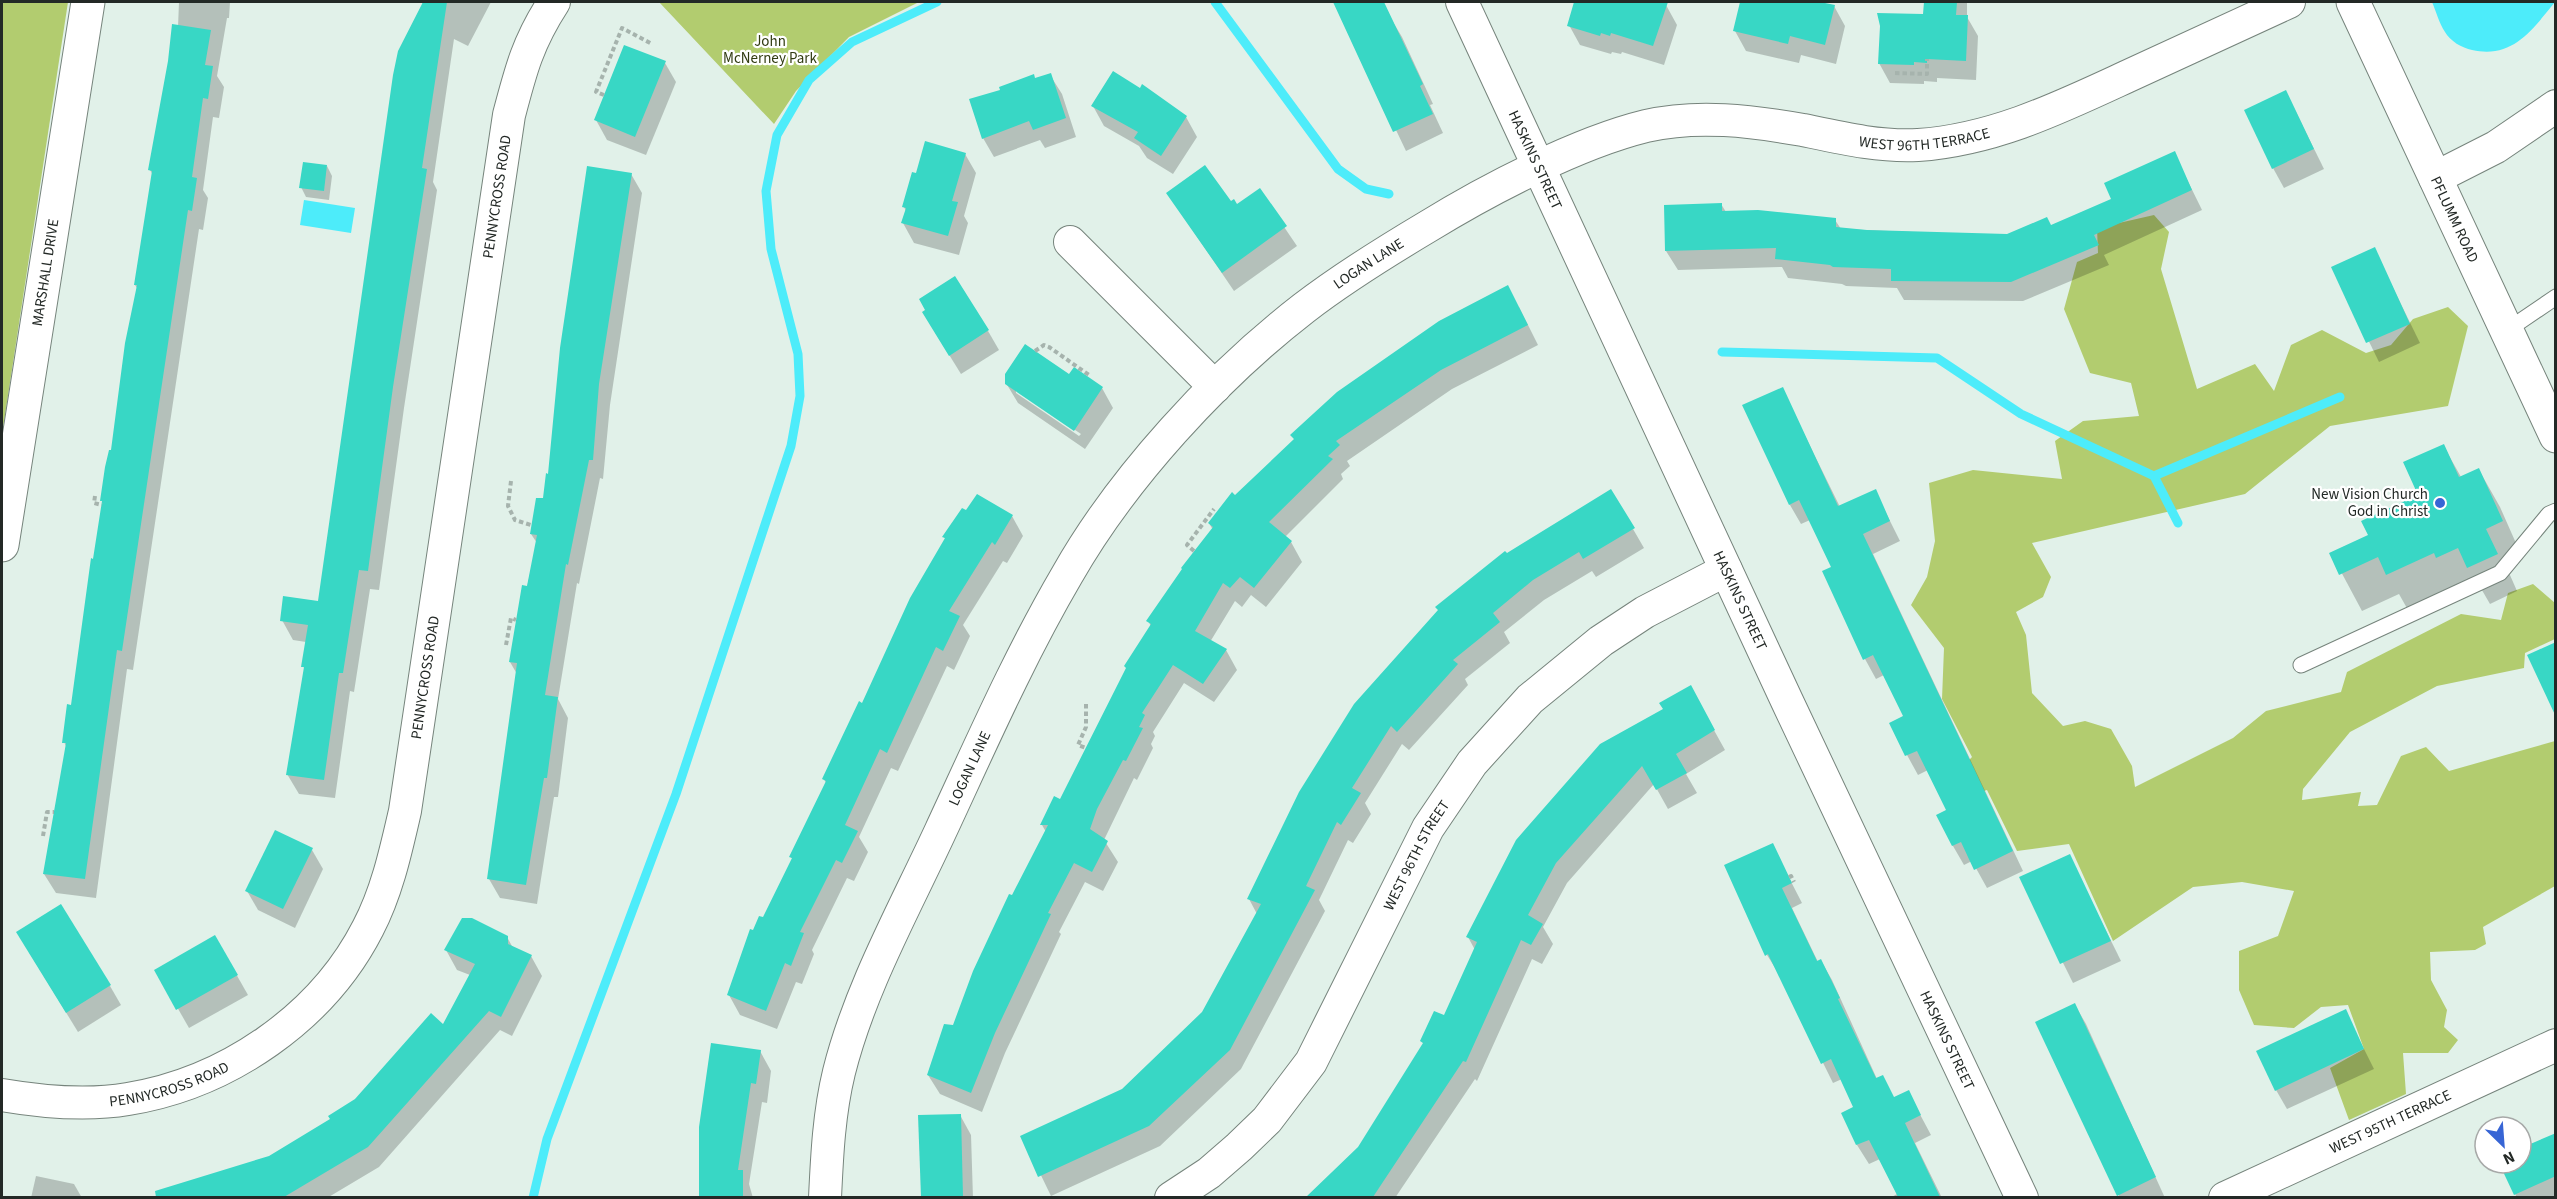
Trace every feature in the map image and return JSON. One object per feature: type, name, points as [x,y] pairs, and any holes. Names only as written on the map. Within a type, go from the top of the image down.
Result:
[{"type":"street","name":"MARSHALL DRIVE","points":[[2,545],[88,2]]},
{"type":"street","name":"PENNYCROSS ROAD","points":[[2,1095],[39,1101],[100,1102],[160,1093],[204,1078],[257,1050],[292,1022],[335,979],[368,929],[381,901],[405,811],[509,115],[524,57],[537,29],[554,2]]},
{"type":"street","name":"HASKINS STREET","points":[[1462,2],[1726,570],[2022,1197]]},
{"type":"street","name":"WEST 96TH TERRACE","points":[[1540,167],[1601,141],[1644,127],[1703,119],[1746,121],[1866,142],[1914,145],[1970,139],[2032,120],[2289,2]]},
{"type":"street","name":"PFLUMM ROAD","points":[[2353,2],[2556,436]]},
{"type":"street","points":[[2434,178],[2496,147],[2556,106]]},
{"type":"street","name":"LOGAN LANE","points":[[825,1197],[829,1128],[837,1078],[872,979],[1008,686],[1067,574],[1103,518],[1150,458],[1215,387],[1302,310],[1373,260],[1454,210],[1540,167]]},
{"type":"street","points":[[1070,242],[1215,387]]},
{"type":"street","name":"WEST 96TH STREET","points":[[1171,1197],[1209,1173],[1239,1148],[1267,1120],[1311,1062],[1423,836],[1472,763],[1530,699],[1601,641],[1645,612],[1726,570]]},
{"type":"street","name":"WEST 95TH TERRACE","points":[[2225,1197],[2556,1045]]},
{"type":"lane","points":[[2506,331],[2556,297]]},
{"type":"lane","points":[[2301,664],[2500,573],[2549,514],[2556,511]]},
{"type":"path","points":[[604,95],[596,92],[622,28],[651,44]]},
{"type":"path","points":[[1895,73],[1927,74],[1928,59]]},
{"type":"path","points":[[1035,351],[1044,345],[1049,347],[1089,375]]},
{"type":"path","points":[[511,481],[508,506],[512,516],[520,523],[531,525]]},
{"type":"path","points":[[95,496],[94,503],[102,505]]},
{"type":"path","points":[[1194,551],[1187,545],[1214,509]]},
{"type":"path","points":[[506,645],[511,618],[516,620]]},
{"type":"path","points":[[1086,704],[1086,727],[1078,745],[1086,748]]},
{"type":"path","points":[[43,836],[47,812],[54,812]]},
{"type":"path","points":[[1789,877],[1791,876],[1794,882]]},
{"type":"green space","points":[[2,2],[68,2],[2,435]]},
{"type":"green space","name":"John McNerney Park","points":[[659,2],[919,2],[849,37],[796,91],[774,124]]},
{"type":"green space","points":[[2154,215],[2169,232],[2161,269],[2197,389],[2255,364],[2274,391],[2291,345],[2322,330],[2366,353],[2391,345],[2413,319],[2448,307],[2468,326],[2448,406],[2330,426],[2245,494],[2032,543],[2051,577],[2043,597],[2016,612],[2026,635],[2032,693],[2063,726],[2085,721],[2111,729],[2132,766],[2135,787],[2233,738],[2266,711],[2341,692],[2347,672],[2461,614],[2501,620],[2508,593],[2533,584],[2555,603],[2555,639],[2525,653],[2524,668],[2437,686],[2350,732],[2303,789],[2302,800],[2361,792],[2358,806],[2377,805],[2401,756],[2426,747],[2449,771],[2555,741],[2555,886],[2483,927],[2486,944],[2475,950],[2430,952],[2431,980],[2447,1010],[2444,1027],[2458,1040],[2448,1053],[2403,1053],[2406,1094],[2349,1120],[2330,1068],[2364,1049],[2348,1005],[2321,1007],[2294,1028],[2254,1025],[2239,990],[2239,951],[2278,936],[2294,891],[2242,882],[2193,887],[2113,941],[2069,844],[2017,851],[1987,790],[1955,800],[1958,771],[1972,757],[1942,699],[1944,648],[1911,605],[1927,577],[1935,541],[1929,483],[1973,470],[2062,479],[2055,441],[2083,421],[2139,416],[2131,383],[2090,373],[2064,309],[2077,262],[2098,253],[2097,228]]},
{"type":"water","points":[[2432,2],[2555,2],[2520,40],[2499,50],[2486,52],[2464,48],[2450,38],[2441,25]]},
{"type":"water","points":[[304,200],[355,208],[351,233],[300,225]]},
{"type":"building","points":[[423,2],[447,2],[422,168],[427,169],[393,387],[368,571],[359,570],[343,673],[339,673],[324,780],[286,775],[304,667],[301,667],[308,625],[280,621],[283,596],[318,601],[393,75],[398,51]]},
{"type":"building","points":[[1333,2],[1384,2],[1423,84],[1420,86],[1433,114],[1393,132]]},
{"type":"building","points":[[1574,2],[1668,2],[1653,46],[1611,33],[1610,36],[1601,33],[1600,36],[1567,26]]},
{"type":"building","points":[[1740,2],[1820,2],[1835,5],[1825,45],[1790,36],[1788,44],[1733,31]]},
{"type":"building","points":[[1924,2],[1957,2],[1956,15],[1968,15],[1966,61],[1927,59],[1927,63],[1914,62],[1914,65],[1878,64],[1880,26],[1877,13],[1923,14]]},
{"type":"building","points":[[172,24],[211,30],[205,65],[213,66],[208,99],[203,98],[192,177],[197,178],[192,211],[188,210],[122,651],[117,650],[85,879],[43,874],[66,743],[62,743],[67,704],[71,705],[91,558],[93,559],[102,501],[100,501],[105,467],[109,450],[111,450],[125,343],[137,285],[134,285],[152,171],[148,170],[168,61]]},
{"type":"building","points":[[624,45],[666,61],[635,137],[594,120]]},
{"type":"building","points":[[1113,71],[1140,88],[1142,84],[1187,116],[1161,156],[1134,138],[1138,132],[1091,106]]},
{"type":"building","points":[[1051,73],[1066,118],[1033,130],[1029,121],[982,139],[969,99],[1000,90],[999,87],[1034,74],[1035,78]]},
{"type":"building","points":[[2286,90],[2314,149],[2272,169],[2244,110]]},
{"type":"building","points":[[925,141],[966,153],[952,201],[958,202],[948,236],[901,223],[906,208],[902,207],[912,172],[916,173]]},
{"type":"building","points":[[2175,151],[2192,190],[2094,235],[2099,245],[2011,282],[1891,281],[1891,269],[1833,267],[1775,259],[1776,248],[1665,251],[1664,205],[1722,203],[1722,211],[1758,210],[1836,218],[1836,227],[1867,230],[2007,234],[2047,217],[2051,225],[2111,199],[2104,183]]},
{"type":"building","points":[[303,162],[327,165],[324,191],[299,188]]},
{"type":"building","points":[[1205,165],[1231,201],[1234,199],[1237,204],[1260,188],[1287,226],[1222,273],[1166,193]]},
{"type":"building","points":[[587,166],[632,173],[599,384],[593,460],[589,460],[568,565],[566,564],[545,695],[558,697],[547,778],[544,778],[526,885],[487,879],[517,663],[509,662],[522,585],[527,586],[537,535],[530,534],[536,498],[543,498],[546,473],[548,474],[560,348]]},
{"type":"building","points":[[2375,247],[2410,324],[2366,343],[2331,267]]},
{"type":"building","points":[[955,276],[989,330],[949,356],[922,312],[925,310],[919,299]]},
{"type":"building","points":[[1508,285],[1528,325],[1441,370],[1336,441],[1340,445],[1328,456],[1333,459],[1269,522],[1292,541],[1254,588],[1240,577],[1230,588],[1223,583],[1195,631],[1227,649],[1203,684],[1173,665],[1142,713],[1145,715],[1139,727],[1143,728],[1097,809],[1090,829],[1108,841],[1092,872],[1074,863],[1048,913],[1051,914],[995,1033],[971,1093],[927,1075],[944,1024],[953,1025],[973,971],[1009,894],[1012,895],[1048,825],[1040,825],[1054,796],[1060,799],[1126,668],[1124,666],[1151,624],[1146,621],[1181,568],[1213,527],[1208,523],[1232,492],[1235,495],[1294,439],[1290,435],[1337,392],[1439,321]]},
{"type":"building","points":[[1025,344],[1069,374],[1074,367],[1103,387],[1074,431],[1005,384],[1005,374]]},
{"type":"building","points":[[1783,387],[1838,506],[1876,489],[1890,521],[1863,534],[2013,851],[1974,870],[1961,842],[1952,846],[1936,815],[1946,810],[1917,751],[1905,756],[1889,723],[1903,716],[1873,655],[1863,660],[1822,571],[1831,567],[1799,500],[1789,505],[1742,405]]},
{"type":"building","name":"New Vision Church God in Christ","points":[[2444,444],[2459,477],[2479,468],[2503,521],[2486,529],[2498,554],[2467,568],[2458,548],[2436,558],[2434,553],[2386,575],[2378,557],[2339,575],[2329,553],[2368,535],[2361,521],[2418,495],[2403,462]]},
{"type":"building","points":[[1611,489],[1635,528],[1583,559],[1579,552],[1533,580],[1493,613],[1500,622],[1453,660],[1458,664],[1397,732],[1391,726],[1352,788],[1361,793],[1341,825],[1337,822],[1306,886],[1315,890],[1230,1050],[1149,1126],[1038,1177],[1020,1136],[1122,1089],[1202,1012],[1261,904],[1247,899],[1299,792],[1354,704],[1438,610],[1435,607],[1505,551],[1507,553]]},
{"type":"building","points":[[977,494],[1013,515],[995,545],[992,542],[949,611],[960,616],[943,651],[936,647],[887,753],[880,749],[845,825],[858,831],[842,863],[836,860],[800,932],[804,933],[791,966],[785,963],[766,1011],[727,995],[750,929],[753,930],[759,916],[763,917],[792,858],[789,857],[826,781],[822,779],[859,701],[862,703],[910,598],[945,538],[942,537],[962,508],[966,510]]},
{"type":"building","points":[[2556,642],[2556,717],[2527,655]]},
{"type":"building","points":[[1691,685],[1715,730],[1676,754],[1687,773],[1656,790],[1642,766],[1556,863],[1528,915],[1543,924],[1531,945],[1521,940],[1466,1062],[1463,1061],[1373,1197],[1306,1197],[1358,1147],[1423,1043],[1420,1041],[1434,1011],[1444,1015],[1477,942],[1466,937],[1516,840],[1600,744],[1663,709],[1659,703]]},
{"type":"building","points":[[275,830],[313,848],[283,909],[245,891]]},
{"type":"building","points":[[1773,843],[1792,883],[1782,888],[1817,961],[1821,959],[1876,1078],[1883,1075],[1894,1097],[1909,1090],[1921,1115],[1905,1123],[1940,1197],[1898,1197],[1869,1140],[1856,1145],[1841,1113],[1853,1107],[1831,1059],[1821,1064],[1768,954],[1765,956],[1724,865]]},
{"type":"building","points":[[2070,854],[2111,941],[2060,964],[2019,877]]},
{"type":"building","points":[[61,904],[111,985],[66,1013],[16,932]]},
{"type":"building","points":[[462,918],[472,918],[508,936],[508,944],[532,955],[501,1017],[489,1011],[368,1147],[284,1197],[156,1197],[155,1191],[269,1156],[330,1119],[328,1116],[355,1099],[431,1013],[443,1024],[475,964],[444,950]]},
{"type":"building","points":[[215,935],[238,975],[176,1010],[154,970]]},
{"type":"building","points":[[2075,1003],[2156,1177],[2117,1196],[2035,1022]]},
{"type":"building","points":[[2346,1009],[2364,1049],[2275,1091],[2256,1051]]},
{"type":"building","points":[[711,1043],[761,1050],[756,1084],[751,1083],[738,1170],[743,1170],[743,1197],[699,1197],[699,1127]]},
{"type":"building","points":[[961,1114],[963,1197],[921,1197],[918,1115]]},
{"type":"building","points":[[2556,1133],[2556,1176],[2514,1195],[2505,1175],[2533,1175],[2533,1143]]},
{"type":"waterway","points":[[533,1198],[547,1139],[676,794],[791,446],[800,396],[798,354],[771,249],[766,191],[777,135],[809,80],[852,42],[937,2]]},
{"type":"waterway","points":[[1215,2],[1338,169],[1366,189],[1389,194]]},
{"type":"waterway","points":[[1722,352],[1937,358],[2021,414],[2154,476],[2340,397]]},
{"type":"waterway","points":[[2154,476],[2178,523]]},
{"type":"place","name":"New Vision Church God in Christ","points":[[2440,503]]}]
